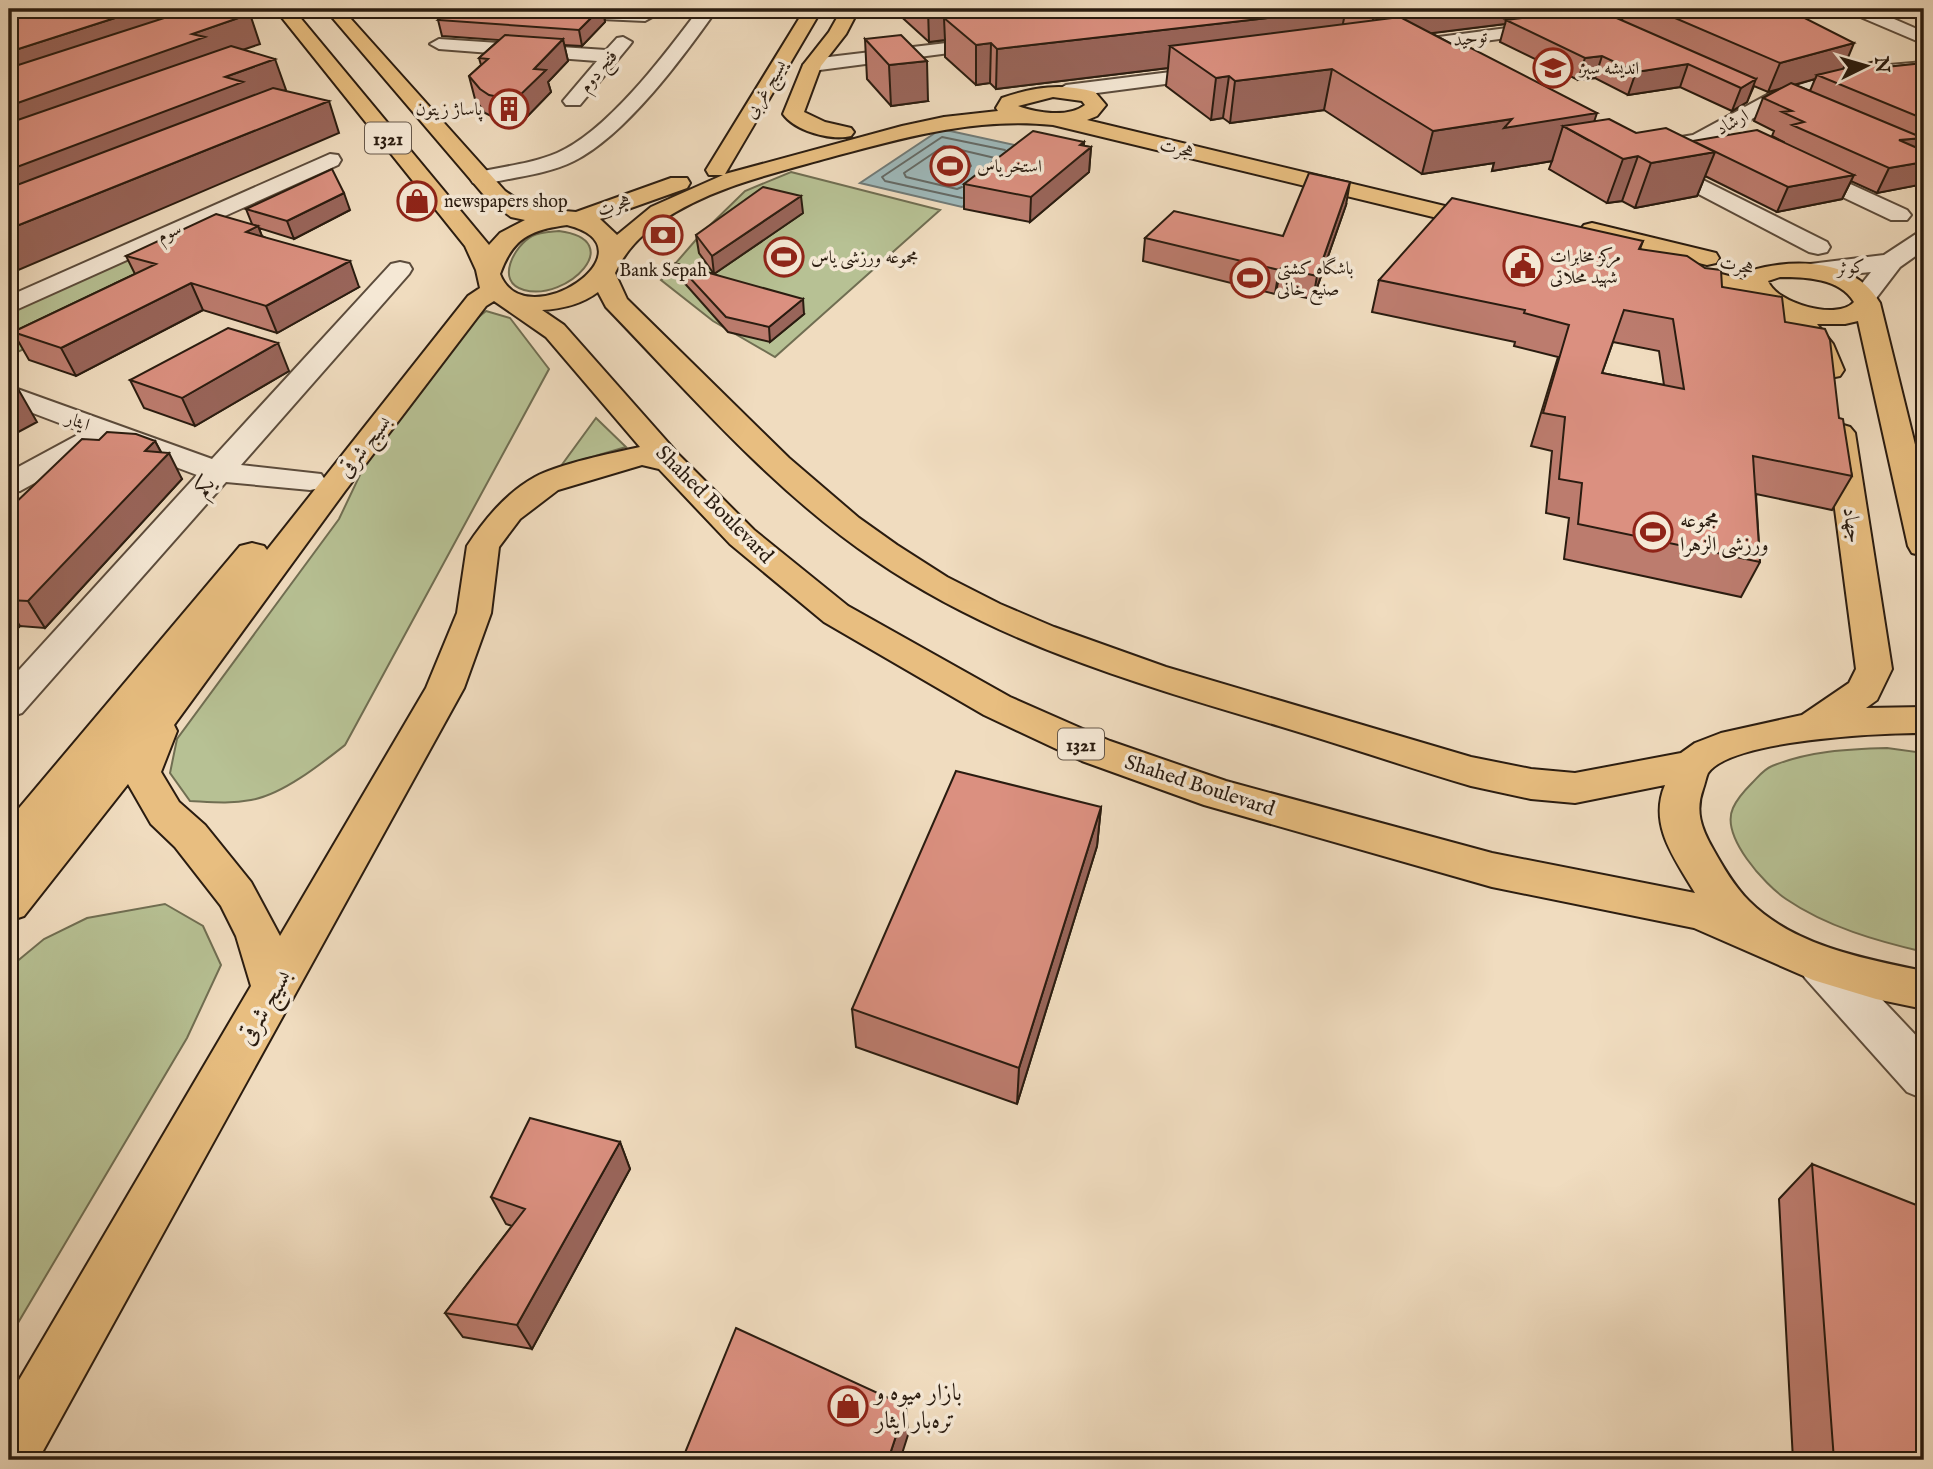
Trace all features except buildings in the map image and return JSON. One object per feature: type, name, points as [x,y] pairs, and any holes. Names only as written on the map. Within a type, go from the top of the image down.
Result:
[{"type":"main road","name":"Shahed Boulevard","points":[[284,9],[476,244],[495,285],[555,331],[669,462],[742,537],[836,614],[996,706],[1096,751],[1218,794],[1492,870],[1700,912],[1802,956]]},
{"type":"main road","name":"1321","points":[[333,9],[496,195],[520,212],[568,220]]},
{"type":"main road","name":"بسیج غربی","points":[[717,170],[813,9]]},
{"type":"main road","name":"بسیج غربی","points":[[844,132],[820,128],[801,121],[793,114],[812,65],[849,39],[849,9]]},
{"type":"main road","name":"هجرت","points":[[568,220],[717,170],[844,132],[1042,92],[1066,91],[1088,96],[1096,105],[1143,124],[1512,220],[1051,118],[1001,117],[956,121],[885,136],[751,173],[659,212],[632,231],[606,267]]},
{"type":"main road","points":[[1020,97],[1009,102],[1006,108],[1026,116],[1077,117],[1094,110],[1096,105]]},
{"type":"main road","points":[[606,267],[583,292],[564,299],[523,304],[495,285],[493,256],[508,239],[536,224],[568,220],[596,226],[609,243],[606,267],[615,302],[821,504],[886,553],[952,594],[1030,632],[1129,669],[1493,777],[1564,789],[1694,764],[1717,751],[1762,736],[1814,725],[1882,719],[1924,720]]},
{"type":"main road","name":"هجرت","points":[[1571,235],[1773,293]]},
{"type":"main road","points":[[1866,300],[1865,310],[1842,317],[1808,315],[1773,293],[1787,270],[1814,259],[1866,300],[1924,546]]},
{"type":"main road","name":"بسیج شرقی","points":[[9,904],[170,703],[322,482],[460,296],[495,285]]},
{"type":"main road","name":"جهاد","points":[[1773,293],[1820,344],[1831,374],[1874,669],[1864,691],[1814,725]]},
{"type":"main road","name":"بسیج شرقی","points":[[9,1454],[445,688],[474,613],[484,546],[509,512],[547,483],[642,456],[669,462]]},
{"type":"main road","name":"بسیج شرقی","points":[[9,849],[322,482]]},
{"type":"main road","points":[[170,703],[141,772],[165,813],[190,836],[236,894],[258,935],[275,988]]},
{"type":"main road","points":[[1694,764],[1676,804],[1682,830],[1706,876],[1741,920],[1802,956],[1924,990]]},
{"type":"street","points":[[492,9],[648,12]]},
{"type":"street","name":"توحید","points":[[1378,50],[1689,9]]},
{"type":"street","points":[[1857,9],[1924,38]]},
{"type":"street","name":"فتح دوم","points":[[573,101],[648,12]]},
{"type":"street","points":[[481,178],[567,156],[587,145],[648,82],[699,13]]},
{"type":"street","points":[[1591,22],[1629,39]]},
{"type":"street","points":[[812,65],[1014,34],[889,44],[849,39]]},
{"type":"street","points":[[439,44],[611,56]]},
{"type":"street","name":"ارشاد","points":[[1814,259],[1629,149],[1699,140],[1775,99],[1825,82],[1878,72],[1924,68]]},
{"type":"street","points":[[1066,91],[1234,70]]},
{"type":"street","points":[[1878,72],[1913,88]]},
{"type":"street","points":[[1096,105],[1129,89],[1168,79]]},
{"type":"street","points":[[1743,91],[1806,107]]},
{"type":"street","points":[[1719,130],[1743,141]]},
{"type":"street","points":[[1779,158],[1899,215]]},
{"type":"street","name":"سوم","points":[[9,305],[330,160]]},
{"type":"street","points":[[196,220],[234,231]]},
{"type":"street","name":"کوثر","points":[[1866,300],[1891,262],[1924,239]]},
{"type":"street","name":"کوثر","points":[[1814,259],[1891,262]]},
{"type":"street","name":"یکم","points":[[9,704],[400,269]]},
{"type":"street","name":"ایثار","points":[[9,394],[217,472],[322,482]]},
{"type":"street","points":[[14,497],[106,431]]},
{"type":"street","points":[[1802,956],[1924,1077]]},
{"type":"green space","name":"مجموعه ورزشی یاس","points":[[791,172],[940,210],[775,357],[713,321],[661,280],[701,234],[745,191]]},
{"type":"green space","points":[[193,230],[216,237],[116,283],[144,293],[9,356],[9,312]]},
{"type":"green space","points":[[559,231],[579,237],[589,246],[590,257],[584,268],[557,287],[541,291],[524,290],[515,286],[509,272],[510,263],[519,247],[535,235]]},
{"type":"green space","points":[[486,311],[510,318],[549,369],[345,745],[301,778],[263,797],[236,802],[190,801],[170,773],[177,739],[339,519],[368,458],[469,325]]},
{"type":"green space","points":[[596,418],[626,447],[561,466]]},
{"type":"green space","points":[[1887,748],[1924,753],[1924,952],[1870,938],[1835,925],[1786,899],[1767,883],[1747,859],[1733,832],[1733,808],[1769,767],[1814,754]]},
{"type":"green space","points":[[165,904],[203,926],[221,965],[187,1038],[9,1338],[9,968],[44,939],[87,918]]},
{"type":"water","name":"استخر یاس","points":[[941,129],[1037,150],[962,207],[860,183]]},
{"type":"place","name":"اندیشه سبز","points":[[1553,68]]},
{"type":"place","name":"پاساژ زیتون","points":[[509,109]]},
{"type":"place","name":"استخر یاس","points":[[950,166]]},
{"type":"place","name":"newspapers shop","points":[[417,201]]},
{"type":"place","name":"Bank Sepah","points":[[663,235]]},
{"type":"place","name":"مجموعه ورزشی یاس","points":[[784,257]]},
{"type":"place","name":"مرکز مخابرات شهید محلاتی","points":[[1523,266]]},
{"type":"place","name":"باشگاه کشتی صنیع خانی","points":[[1250,278]]},
{"type":"place","name":"مجموعه ورزشی الزهرا","points":[[1653,532]]},
{"type":"place","name":"بازار میوه و تره‌بار ایثار","points":[[848,1406]]}]
